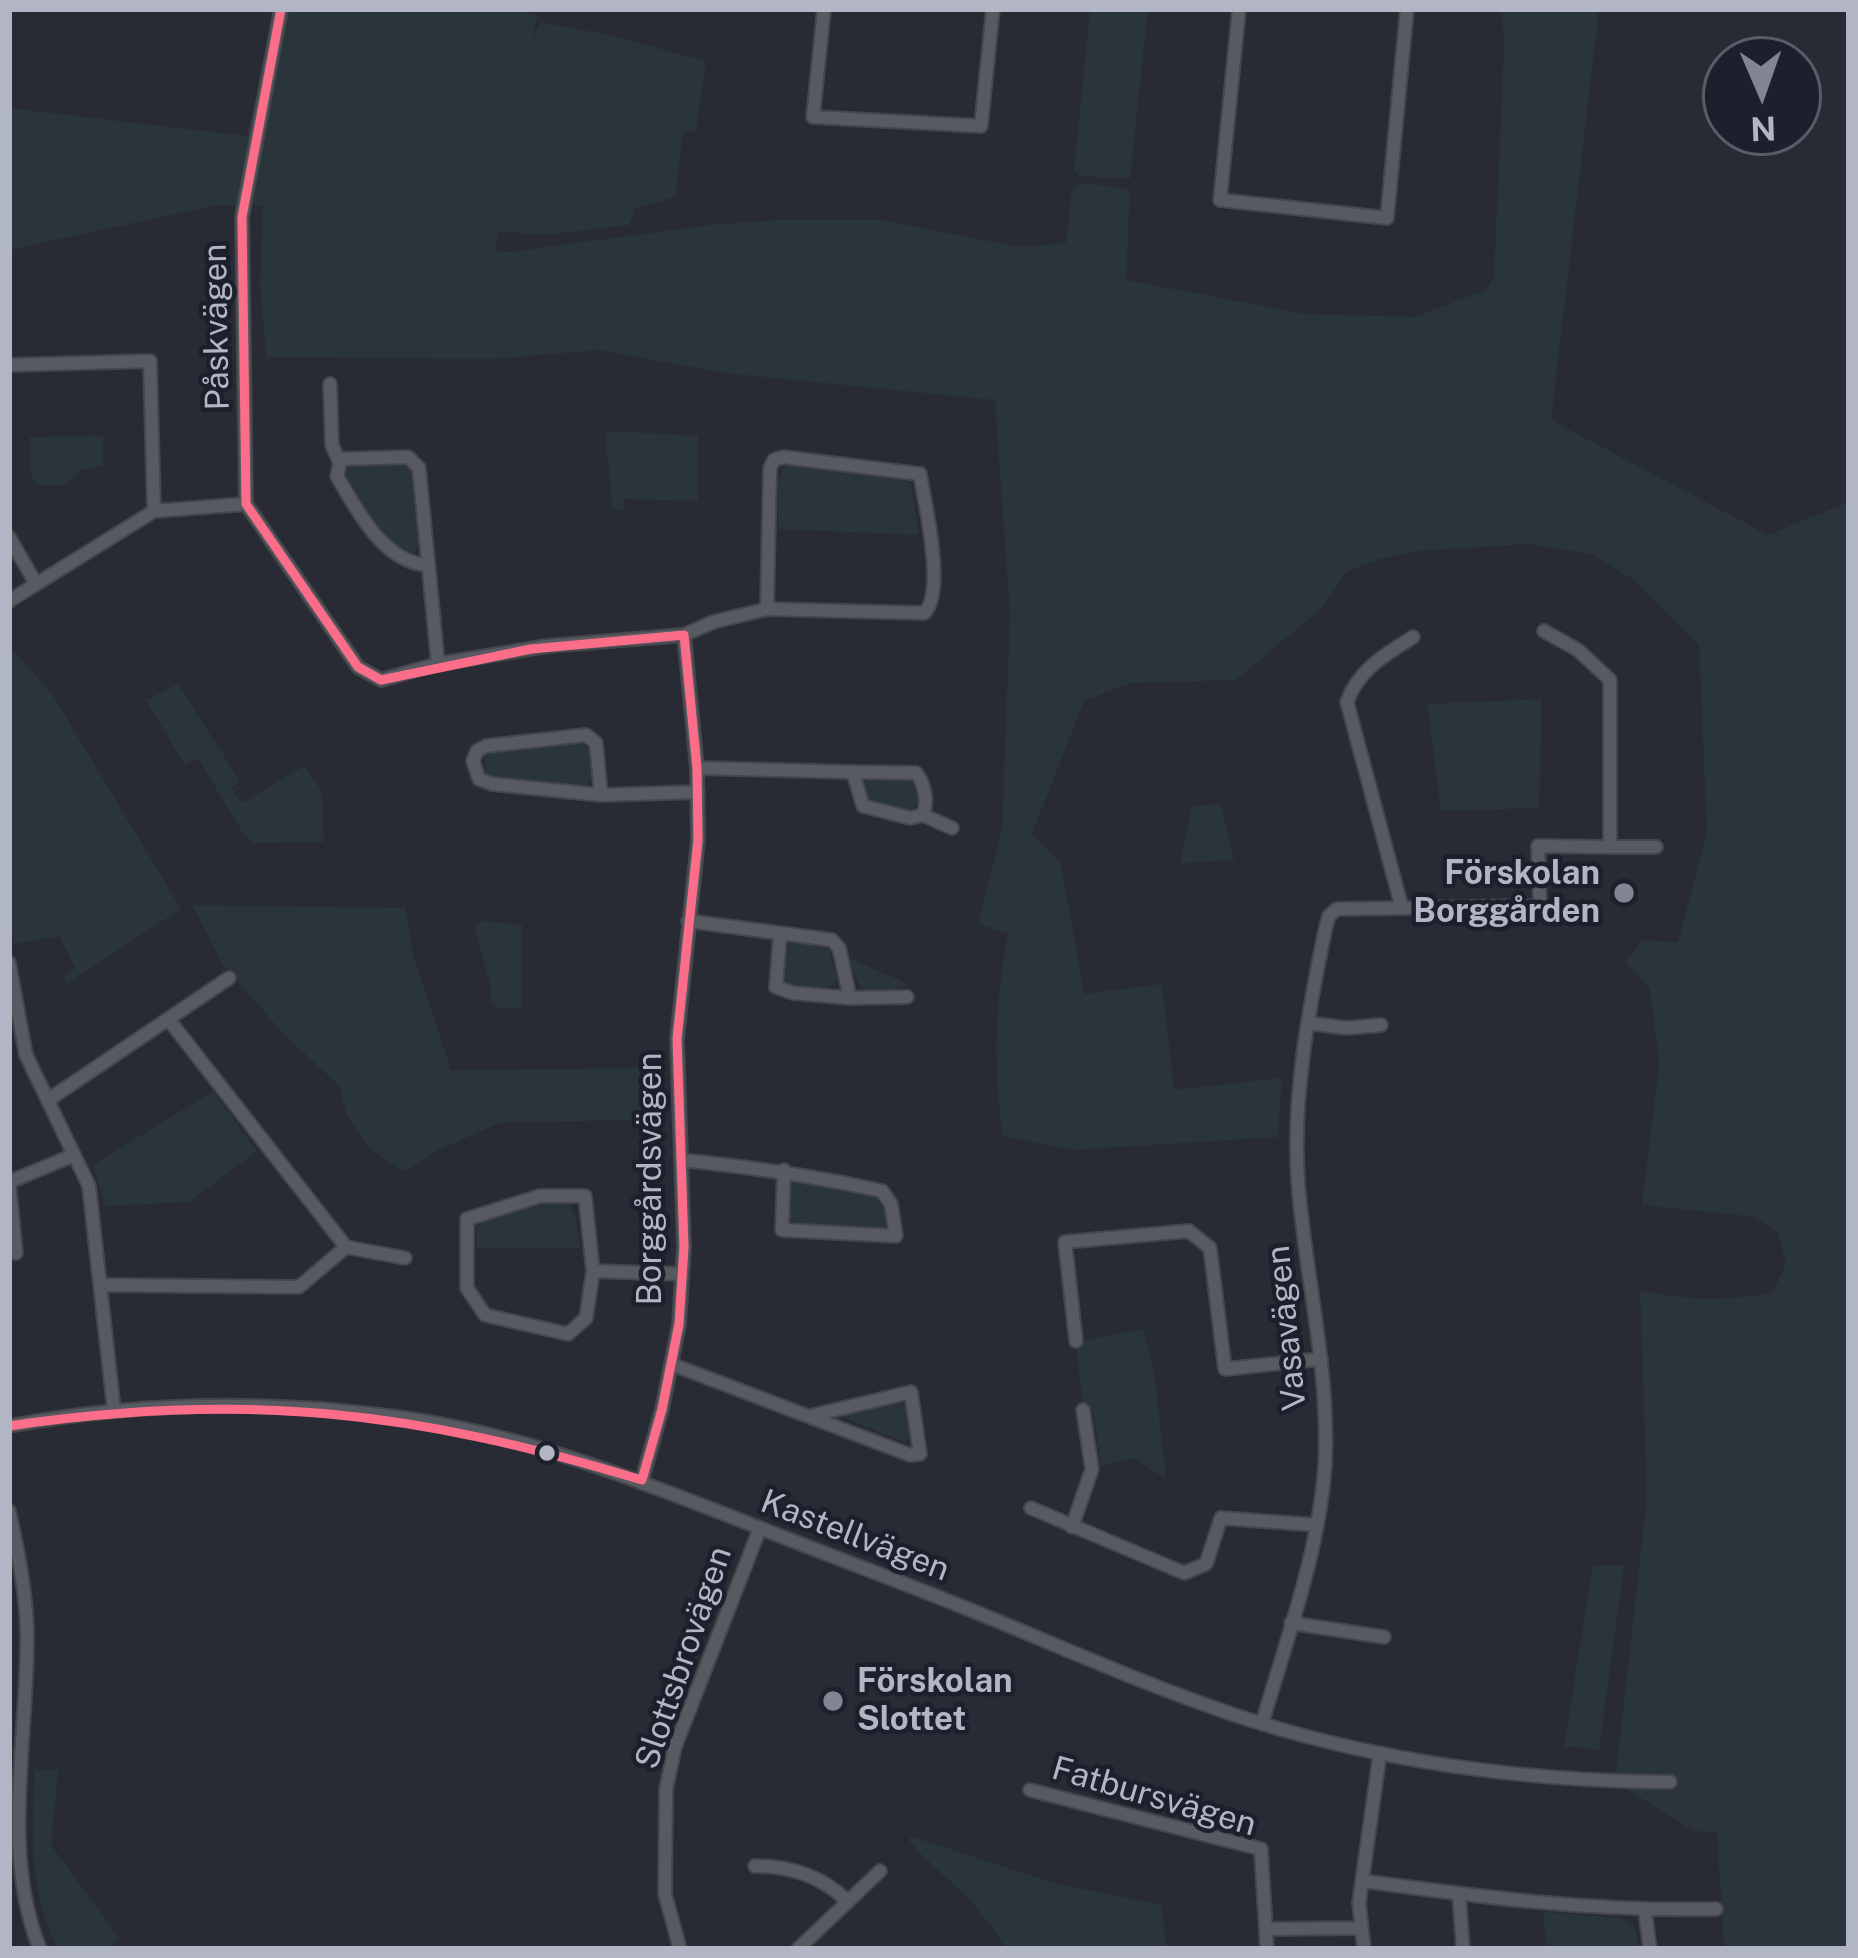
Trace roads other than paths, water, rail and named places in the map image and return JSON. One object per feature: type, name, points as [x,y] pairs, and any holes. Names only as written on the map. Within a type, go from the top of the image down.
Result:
[{"type":"street","name":"Påskvägen","points":[[247,504],[242,218],[281,9]]},
{"type":"street","points":[[824,9],[813,117],[981,126],[993,9]]},
{"type":"street","points":[[1239,9],[1220,200],[1387,218],[1407,9]]},
{"type":"street","points":[[9,365],[150,361],[154,511]]},
{"type":"street","points":[[330,384],[337,476],[386,548],[412,563],[427,565]]},
{"type":"street","points":[[339,461],[403,457],[416,462],[438,664]]},
{"type":"street","points":[[9,601],[154,511],[247,504],[358,667],[381,680],[438,664],[586,640],[684,635],[713,622],[767,609],[918,614],[929,610],[934,597],[920,474],[783,457],[774,460],[770,468],[767,609]]},
{"type":"street","points":[[9,537],[35,582]]},
{"type":"street","points":[[1544,631],[1578,650],[1610,680],[1610,847],[1656,847]]},
{"type":"street","name":"Borggårdsvägen","points":[[642,1480],[671,1364],[682,1274],[677,1039],[698,840],[697,768],[684,635]]},
{"type":"street","points":[[1402,908],[1347,702],[1353,684],[1380,657],[1413,637]]},
{"type":"street","points":[[601,795],[596,743],[586,735],[486,746],[473,761],[479,779],[492,784],[601,795],[698,792]]},
{"type":"street","points":[[697,768],[916,773],[925,797],[923,815]]},
{"type":"street","points":[[853,772],[863,806],[910,818],[923,815],[952,828]]},
{"type":"street","name":"Vasavägen","points":[[1262,1724],[1317,1525],[1324,1467],[1322,1359],[1305,1248],[1297,1149],[1308,1023],[1331,912],[1540,906],[1538,846],[1610,847]]},
{"type":"street","points":[[688,921],[836,944],[850,998]]},
{"type":"street","points":[[781,935],[776,987],[850,998],[907,997]]},
{"type":"street","points":[[9,963],[26,1055],[89,1186],[113,1410]]},
{"type":"street","points":[[48,1100],[229,978]]},
{"type":"street","points":[[169,1020],[346,1247],[405,1258]]},
{"type":"street","points":[[1308,1023],[1346,1028],[1382,1025]]},
{"type":"street","points":[[16,1253],[9,1182],[74,1155]]},
{"type":"street","points":[[682,1160],[784,1171],[882,1191],[891,1204],[896,1236],[782,1230],[784,1171]]},
{"type":"street","points":[[540,1196],[585,1196],[593,1271],[586,1318],[568,1334],[485,1315],[466,1288],[467,1219],[540,1196]]},
{"type":"street","points":[[1076,1342],[1065,1242],[1189,1231],[1210,1248],[1225,1369],[1322,1359]]},
{"type":"street","points":[[102,1285],[299,1287],[346,1247]]},
{"type":"street","points":[[593,1271],[682,1274]]},
{"type":"street","points":[[671,1364],[910,1455],[920,1454],[911,1392],[810,1416]]},
{"type":"street","name":"Kastellvägen","points":[[9,1426],[113,1410],[233,1405],[400,1418],[472,1432],[642,1480],[1262,1724],[1380,1753],[1541,1778],[1670,1782]]},
{"type":"street","points":[[1072,1527],[1092,1469],[1083,1410]]},
{"type":"street","points":[[1031,1508],[1184,1573],[1206,1564],[1221,1518],[1317,1525]]},
{"type":"street","points":[[9,1511],[27,1629],[18,1755],[17,1875],[40,1949]]},
{"type":"street","name":"Slottsbrovägen","points":[[680,1949],[665,1894],[666,1789],[675,1747],[760,1528]]},
{"type":"street","points":[[1291,1623],[1384,1637]]},
{"type":"street","points":[[1364,1949],[1363,1881],[1380,1753]]},
{"type":"street","name":"Fatbursvägen","points":[[1030,1790],[1261,1849],[1267,1949]]},
{"type":"street","points":[[755,1866],[777,1866],[827,1882],[847,1901]]},
{"type":"street","points":[[799,1949],[880,1871]]},
{"type":"street","points":[[1363,1881],[1646,1911],[1716,1909]]},
{"type":"street","points":[[1460,1894],[1462,1949]]},
{"type":"street","points":[[1646,1911],[1650,1949]]},
{"type":"street","points":[[1265,1929],[1361,1928]]},
{"type":"place","name":"Förskolan Borggården","points":[[1624,893]]},
{"type":"place","name":"Förskolan Slottet","points":[[833,1701]]}]
